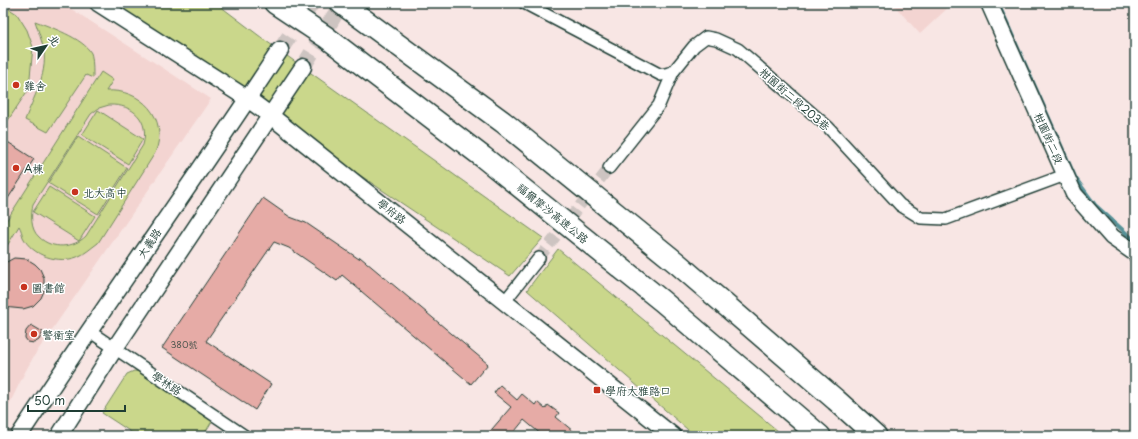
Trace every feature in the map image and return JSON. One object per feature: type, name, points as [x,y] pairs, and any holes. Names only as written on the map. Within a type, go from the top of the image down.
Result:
[{"type":"highway","name":"福爾摩沙高速公路","points":[[276,3],[326,37],[483,157],[662,301],[820,436]]},
{"type":"highway","points":[[341,3],[509,127],[678,264],[876,436]]},
{"type":"street","name":"學府路","points":[[98,3],[248,99],[271,116],[673,436]]},
{"type":"street","points":[[524,3],[661,75],[673,72]]},
{"type":"street","name":"柑園街二段","points":[[989,3],[1074,194],[1112,237],[1135,253]]},
{"type":"street","name":"柑園街二段203巷","points":[[673,72],[694,46],[706,37],[716,39],[738,49],[828,127],[900,205],[921,218],[946,219],[1065,175]]},
{"type":"street","name":"大義路","points":[[19,436],[280,50]]},
{"type":"street","points":[[59,436],[303,67]]},
{"type":"street","points":[[609,168],[659,105],[673,72]]},
{"type":"street","points":[[505,301],[539,258]]},
{"type":"street","name":"學林路","points":[[89,331],[245,436]]},
{"type":"shaded area","name":"北大高中","points":[[3,3],[62,3],[211,99],[34,356],[3,417]]},
{"type":"shaded area","points":[[892,3],[953,3],[920,34]]},
{"type":"green space","points":[[98,3],[216,3],[266,41],[543,238],[510,276],[260,108]]},
{"type":"green space","points":[[3,5],[17,14],[27,30],[33,47],[28,90],[3,128]]},
{"type":"green space","points":[[35,21],[74,38],[87,48],[91,53],[92,58],[93,78],[86,75],[48,132],[25,120],[41,78],[44,60],[44,51]]},
{"type":"green space","points":[[101,72],[113,80],[106,91],[118,91],[130,94],[149,108],[155,117],[158,128],[159,140],[155,153],[98,243],[77,257],[62,260],[54,259],[39,254],[27,244],[19,226],[4,251],[3,226]],"holes":[[[109,105],[118,105],[132,111],[138,115],[142,121],[145,136],[143,145],[86,236],[75,243],[63,246],[56,246],[44,241],[36,234],[34,230],[32,217],[33,204],[91,114],[99,108]]]},
{"type":"green space","points":[[98,110],[143,139],[128,164],[82,135]]},
{"type":"green space","points":[[78,136],[127,168],[98,214],[48,183]]},
{"type":"green space","points":[[49,187],[95,216],[79,241],[33,212]]},
{"type":"green space","points":[[558,249],[784,436],[695,436],[527,290]]},
{"type":"green space","points":[[134,371],[143,372],[214,418],[203,436],[137,436],[102,413],[127,374]]},
{"type":"building","name":"A棟","points":[[3,139],[34,159],[3,206]]},
{"type":"building","points":[[263,198],[290,217],[306,223],[359,259],[360,257],[488,364],[471,384],[342,275],[337,281],[289,248],[274,242],[206,341],[271,384],[255,410],[162,348]]},
{"type":"building","name":"圖書館","points":[[14,258],[27,259],[35,264],[40,269],[44,278],[44,291],[41,298],[33,306],[23,309],[3,307],[3,264]]},
{"type":"building","name":"警衛室","points":[[31,325],[43,332],[39,340],[34,343],[28,342],[25,338],[26,331]]},
{"type":"building","points":[[500,385],[517,400],[522,394],[535,405],[537,402],[545,409],[548,405],[559,413],[556,417],[579,436],[543,436],[524,420],[511,436],[486,436],[511,407],[494,393]]},
{"type":"waterway","points":[[998,3],[1076,179],[1095,205],[1135,241]]},
{"type":"tunnel","points":[[280,50],[312,3]]},
{"type":"tunnel","points":[[303,67],[342,3]]},
{"type":"tunnel","points":[[539,258],[609,168]]},
{"type":"place","name":"雞舍","points":[[16,85]]},
{"type":"place","name":"A棟","points":[[16,168]]},
{"type":"place","name":"北大高中","points":[[75,192]]},
{"type":"place","name":"圖書館","points":[[24,287]]},
{"type":"place","name":"警衛室","points":[[34,334]]},
{"type":"place","name":"學府大雅路口","points":[[597,390]]}]
